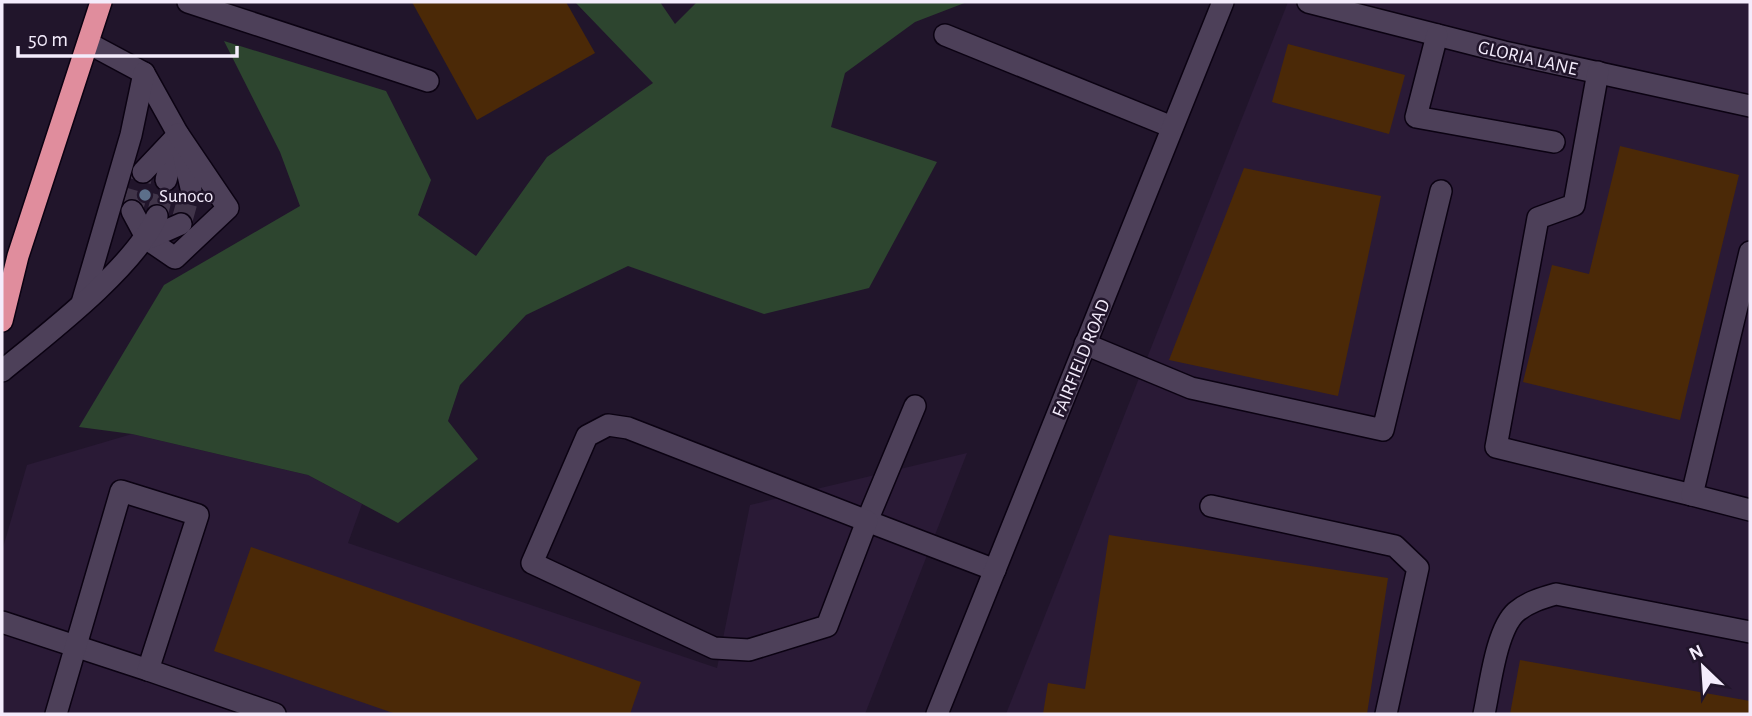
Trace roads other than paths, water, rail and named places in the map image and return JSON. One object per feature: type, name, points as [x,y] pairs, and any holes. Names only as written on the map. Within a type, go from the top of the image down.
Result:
[{"type":"highway","points":[[2,321],[18,256],[101,2]]},
{"type":"street","points":[[188,2],[428,81]]},
{"type":"street","name":"FAIRFIELD ROAD","points":[[937,714],[1223,2]]},
{"type":"street","name":"GLORIA LANE","points":[[1308,2],[1437,35],[1750,106]]},
{"type":"street","points":[[945,35],[1172,127]]},
{"type":"street","points":[[1437,35],[1416,117],[1554,142]]},
{"type":"street","points":[[88,43],[144,73],[178,134],[228,208],[176,258],[147,239],[132,211]]},
{"type":"street","points":[[1598,72],[1574,205],[1538,218],[1496,447],[1750,510]]},
{"type":"street","points":[[82,303],[131,135],[144,73]]},
{"type":"street","points":[[143,172],[178,134]]},
{"type":"street","points":[[166,180],[178,134]]},
{"type":"street","points":[[178,134],[191,188]]},
{"type":"street","points":[[1086,344],[1191,387],[1383,430],[1441,191]]},
{"type":"street","points":[[147,239],[156,216]]},
{"type":"street","points":[[2,371],[82,303],[147,239],[181,224]]},
{"type":"street","points":[[1692,495],[1750,252]]},
{"type":"street","points":[[915,406],[867,521],[827,626],[749,650],[714,648],[532,563],[587,436],[608,425],[628,428],[867,521],[995,570]]},
{"type":"street","points":[[56,714],[121,491],[198,515],[148,670]]},
{"type":"street","points":[[1211,506],[1395,546],[1418,568],[1386,714]]},
{"type":"street","points":[[1484,714],[1504,629],[1515,613],[1556,594],[1750,632]]},
{"type":"street","points":[[2,622],[75,644],[275,714]]},
{"type":"tunnel","points":[[132,211],[143,172]]},
{"type":"tunnel","points":[[157,216],[166,180]]},
{"type":"tunnel","points":[[181,224],[191,188]]},
{"type":"place","name":"Sunoco","points":[[145,195]]}]
